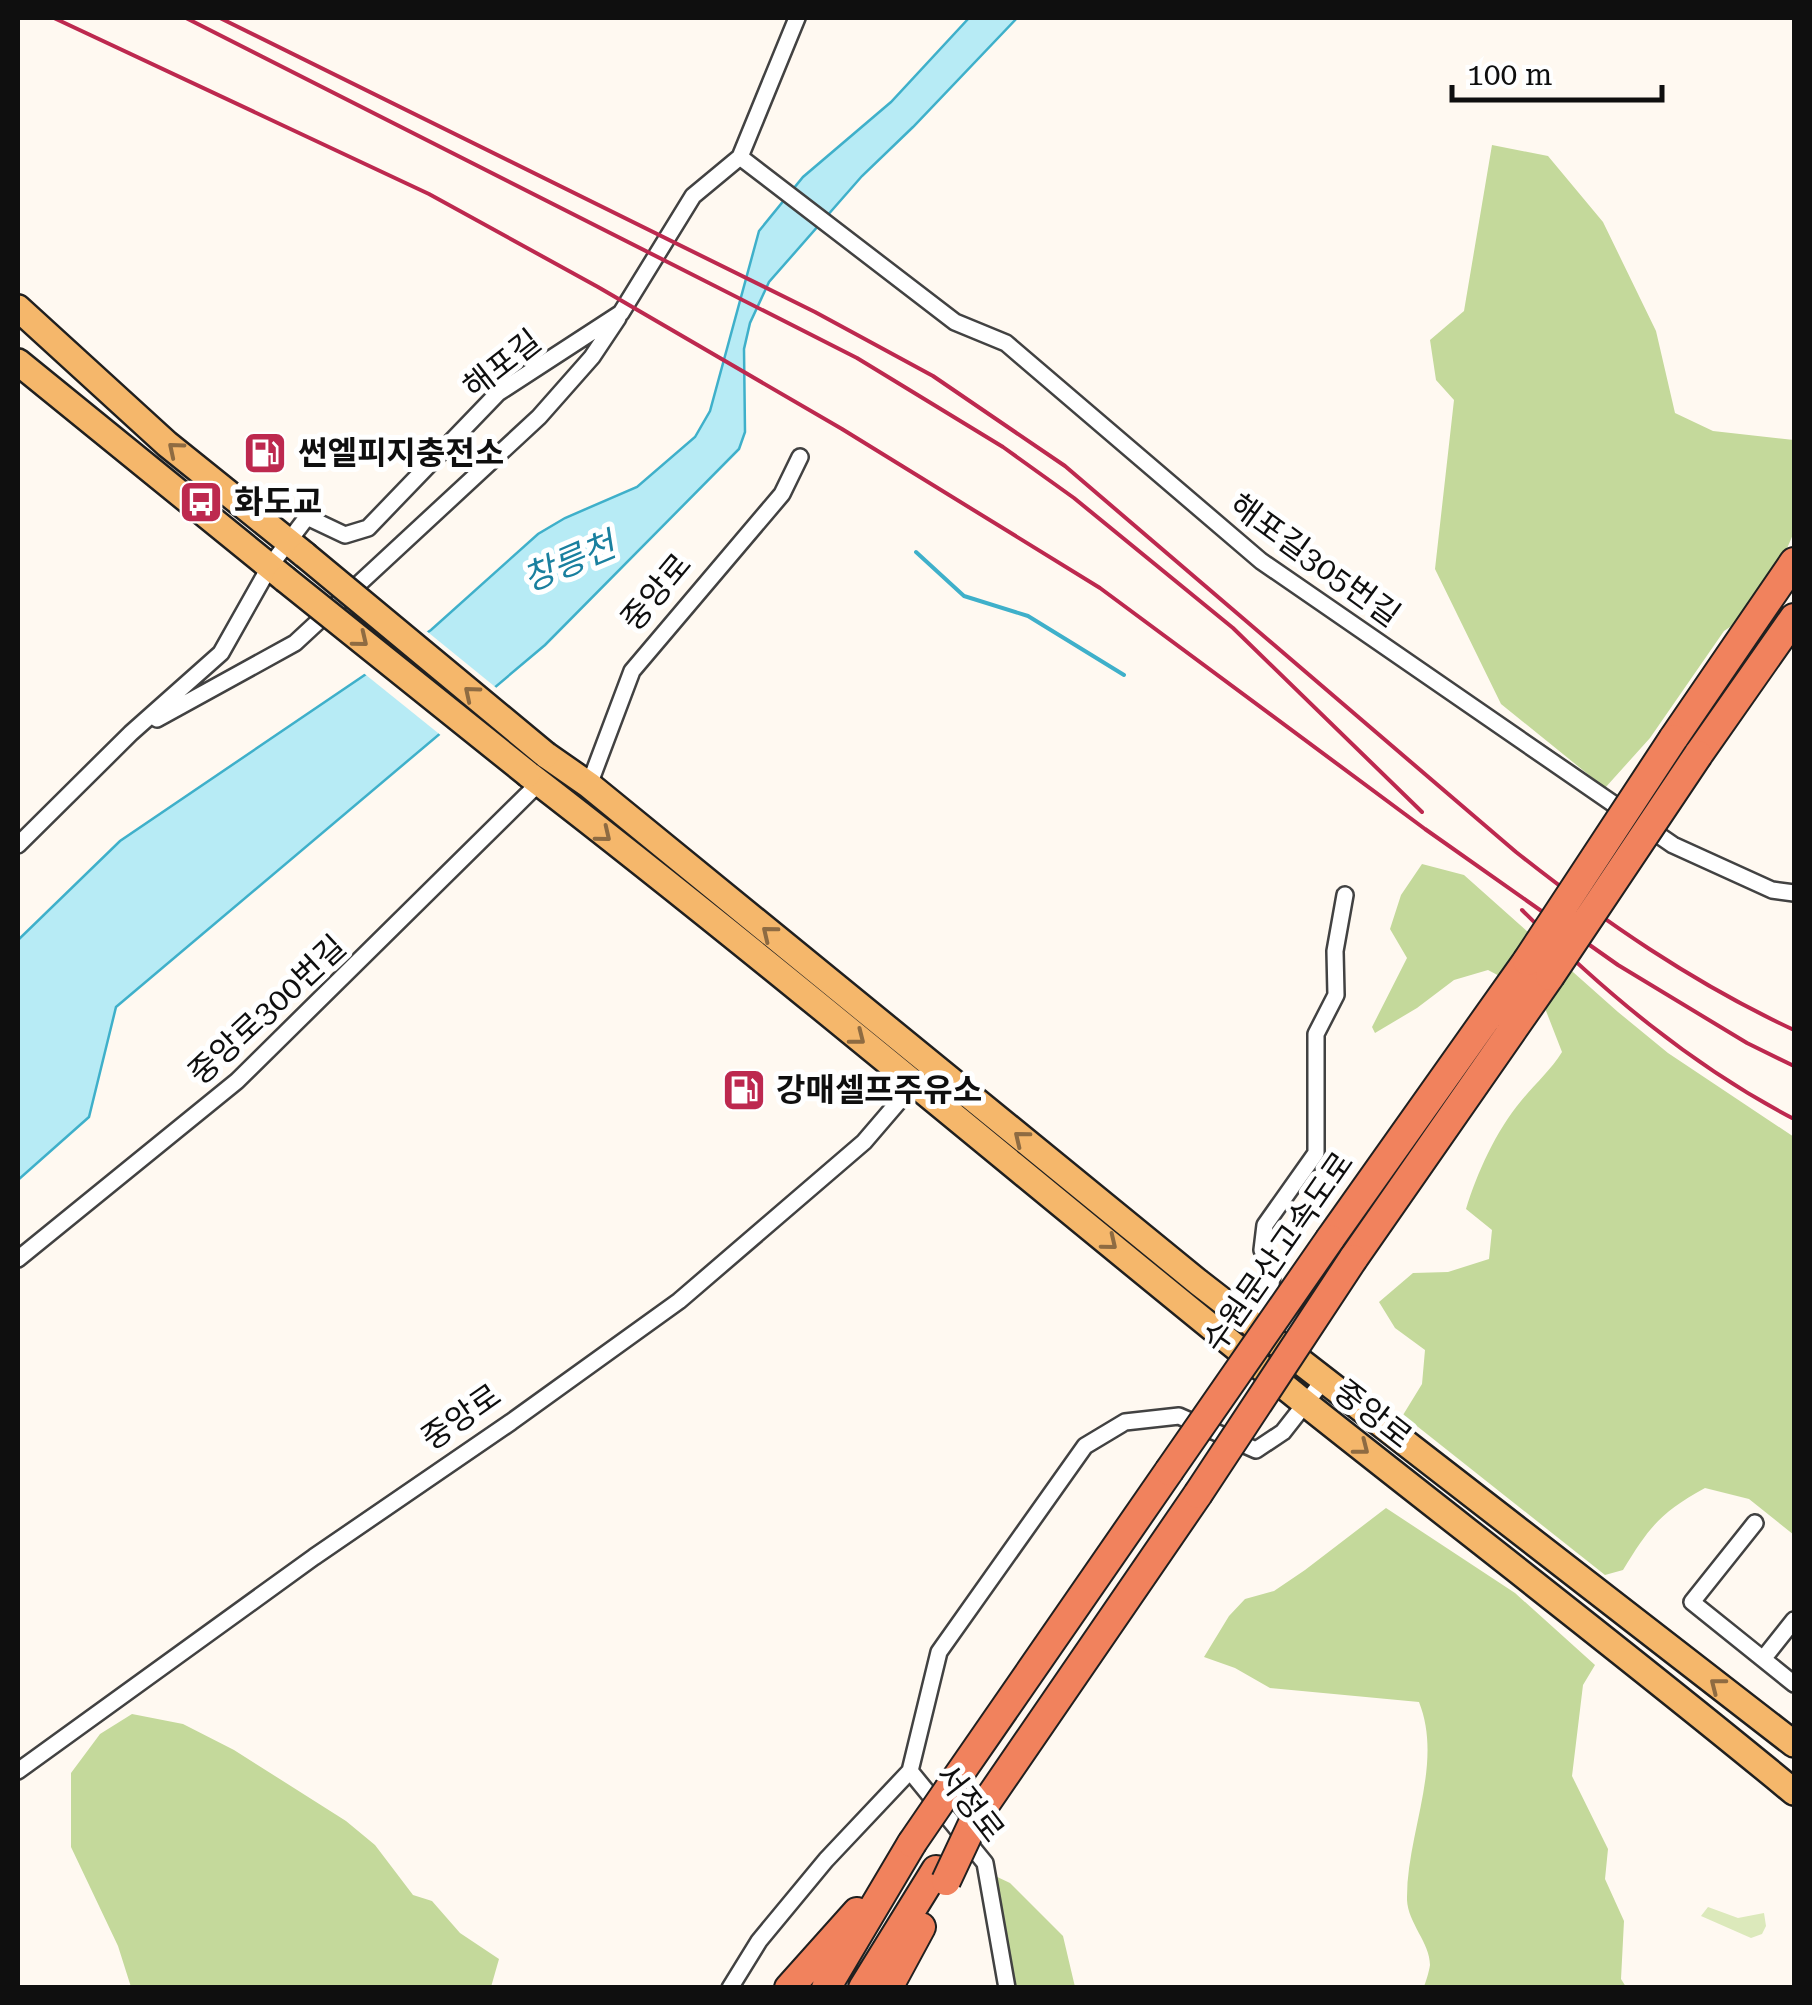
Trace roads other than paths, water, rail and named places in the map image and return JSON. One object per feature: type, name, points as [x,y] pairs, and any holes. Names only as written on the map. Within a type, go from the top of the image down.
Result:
[{"type":"highway","name":"수원문산고속도로","points":[[863,1988],[1353,1259],[1538,968],[1673,739],[1794,562]]},
{"type":"highway","name":"수원문산고속도로","points":[[826,1988],[912,1843],[1330,1239],[1698,755],[1794,618]]},
{"type":"highway","points":[[789,1988],[896,1871]]},
{"type":"highway","points":[[888,1988],[941,1875]]},
{"type":"main road","points":[[18,308],[168,444],[296,549]]},
{"type":"main road","points":[[18,362],[277,573]]},
{"type":"main road","name":"중앙로","points":[[296,549],[589,786],[1306,1403],[1794,1792]]},
{"type":"main road","name":"중앙로","points":[[277,573],[534,779],[1255,1327],[1794,1744]]},
{"type":"street","name":"해포길","points":[[18,845],[131,733],[221,653],[296,549],[308,517],[344,535],[368,528],[498,393],[621,313],[693,196],[740,157],[797,18]]},
{"type":"street","name":"해포길305번길","points":[[740,157],[955,322],[1006,343],[1262,561],[1293,583],[1674,845],[1772,890],[1794,893]]},
{"type":"street","points":[[131,733],[294,643],[539,418],[592,357],[621,313]]},
{"type":"street","name":"중앙로","points":[[589,786],[632,670],[782,494],[800,457]]},
{"type":"street","name":"중앙로300번길","points":[[18,1258],[236,1081],[534,779]]},
{"type":"street","points":[[1255,1327],[1270,1299],[1272,1272],[1262,1250],[1265,1226],[1316,1153],[1316,1034],[1336,995],[1334,950],[1345,894]]},
{"type":"street","name":"중앙로","points":[[18,1771],[679,1301],[864,1142],[923,1074]]},
{"type":"street","points":[[730,1988],[759,1942],[826,1860],[910,1771],[939,1652],[1085,1446],[1125,1422],[1179,1416],[1256,1450],[1283,1432],[1323,1380]]},
{"type":"street","points":[[1755,1524],[1692,1602],[1794,1684]]},
{"type":"street","points":[[1764,1659],[1794,1620]]},
{"type":"street","name":"서정로","points":[[910,1771],[984,1863],[1007,1988]]},
{"type":"water","name":"창릉천","points":[[969,18],[1017,18],[862,176],[769,282],[750,323],[744,349],[745,432],[739,449],[545,645],[116,1007],[89,1117],[18,1180],[18,940],[120,841],[431,630],[538,534],[637,487],[695,437],[710,411],[759,231],[803,177],[891,102]]},
{"type":"waterway","points":[[916,552],[964,596],[1028,616],[1124,675]]},
{"type":"railway","points":[[54,18],[429,194],[842,429],[1100,588],[1425,829],[1618,965],[1747,1043],[1794,1066]]},
{"type":"railway","points":[[186,18],[857,358],[1003,447],[1074,498],[1233,628],[1422,812]]},
{"type":"railway","points":[[220,18],[815,312],[933,376],[1065,466],[1549,878],[1685,971],[1794,1030]]},
{"type":"railway","points":[[1522,910],[1650,1025],[1720,1075],[1794,1119]]},
{"type":"place","name":"썬엘피지충전소","points":[[265,453]]},
{"type":"place","name":"화도교","points":[[201,502]]},
{"type":"place","name":"강매셀프주유소","points":[[744,1090]]}]
